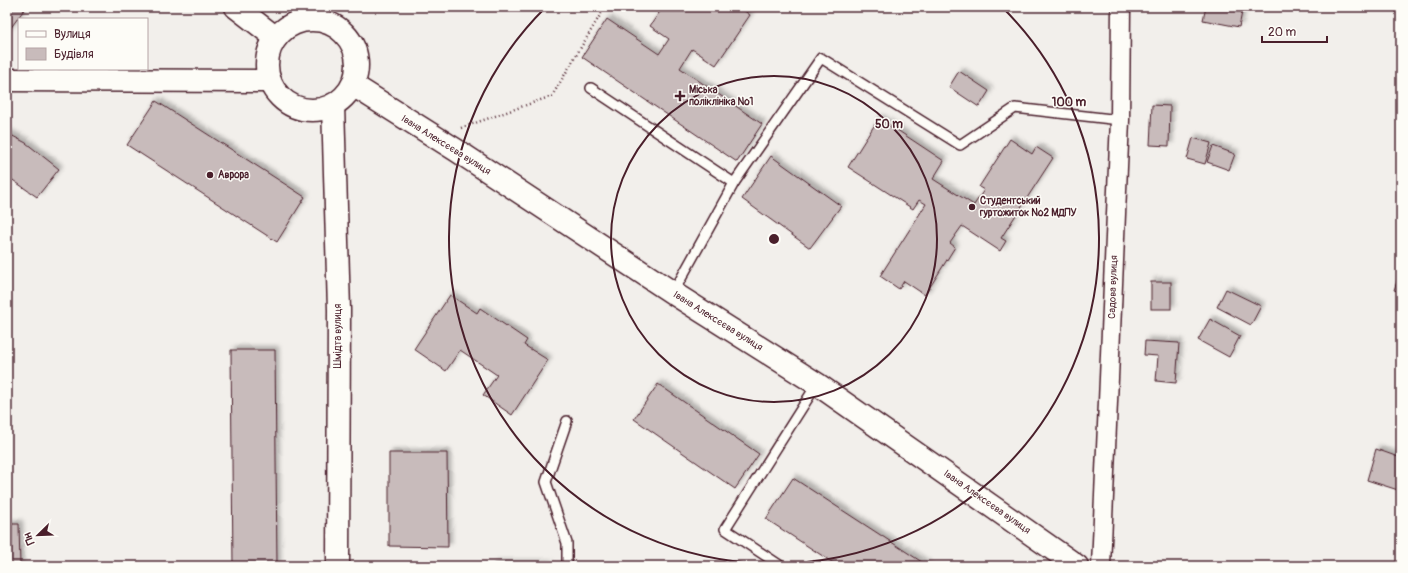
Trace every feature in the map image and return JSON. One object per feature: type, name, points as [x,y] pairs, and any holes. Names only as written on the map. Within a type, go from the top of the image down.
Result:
[{"type":"street","points":[[236,7],[276,38]]},
{"type":"street","name":"Садова вулиця","points":[[1101,566],[1120,120],[1121,7]]},
{"type":"street","points":[[301,14],[330,23],[343,31],[352,42],[357,56],[357,71],[353,85],[345,97],[333,106],[319,110],[304,110],[289,104],[278,94],[270,81],[267,66],[269,51],[276,38],[301,14]]},
{"type":"street","points":[[7,80],[270,81]]},
{"type":"street","name":"Івана Алексєєва вулиця","points":[[353,85],[817,384],[1077,566]]},
{"type":"street","name":"Шмідта вулиця","points":[[333,106],[339,310],[338,566]]},
{"type":"lane","points":[[673,292],[734,183],[821,58],[960,145],[1015,108],[1120,120]]},
{"type":"lane","points":[[591,88],[734,183]]},
{"type":"lane","points":[[781,566],[726,529],[817,384]]},
{"type":"lane","points":[[567,421],[546,482],[567,543],[568,566]]},
{"type":"path","points":[[434,137],[552,96],[605,7]]},
{"type":"building","points":[[7,7],[26,7],[7,33]]},
{"type":"building","name":"Міська поліклініка №1","points":[[663,7],[739,7],[750,15],[716,65],[692,49],[680,68],[762,124],[737,162],[582,57],[607,19],[659,54],[669,39],[650,26]]},
{"type":"building","points":[[1206,7],[1243,7],[1239,27],[1203,20]]},
{"type":"building","points":[[959,71],[989,91],[979,107],[949,87]]},
{"type":"building","points":[[156,101],[305,197],[277,242],[127,145]]},
{"type":"building","points":[[1152,105],[1170,106],[1169,146],[1150,145]]},
{"type":"building","name":"Студентський гуртожиток №2 МДПУ","points":[[879,118],[944,161],[933,179],[974,205],[984,190],[979,187],[1010,139],[1032,154],[1036,147],[1053,158],[1001,238],[1006,241],[1000,251],[962,226],[950,243],[955,247],[925,295],[904,281],[899,289],[880,276],[926,204],[919,200],[913,209],[848,167]]},
{"type":"building","points":[[7,133],[26,143],[59,169],[37,197],[7,176]]},
{"type":"building","points":[[1193,138],[1211,143],[1205,164],[1187,159]]},
{"type":"building","points":[[1213,146],[1235,154],[1229,170],[1207,162]]},
{"type":"building","points":[[771,156],[841,206],[810,248],[742,199]]},
{"type":"building","points":[[1401,270],[1401,292],[1394,290]]},
{"type":"building","points":[[1151,282],[1171,282],[1171,309],[1151,309]]},
{"type":"building","points":[[1226,289],[1261,306],[1251,325],[1217,307]]},
{"type":"building","points":[[450,295],[477,313],[480,308],[527,340],[524,345],[548,360],[512,415],[483,395],[497,375],[460,350],[446,371],[414,349]]},
{"type":"building","points":[[1210,319],[1240,336],[1229,357],[1198,340]]},
{"type":"building","points":[[1145,341],[1179,343],[1176,383],[1156,381],[1158,356],[1144,355]]},
{"type":"building","points":[[231,350],[275,350],[277,566],[233,566]]},
{"type":"building","points":[[658,384],[759,454],[735,489],[634,419]]},
{"type":"building","points":[[1376,449],[1401,458],[1401,491],[1367,480]]},
{"type":"building","points":[[389,453],[447,453],[448,547],[389,546]]},
{"type":"building","points":[[793,478],[928,566],[838,566],[766,519]]},
{"type":"building","points":[[7,524],[19,524],[20,566],[7,566]]},
{"type":"building","points":[[494,564],[548,564],[548,566],[494,566]]},
{"type":"place","name":"Міська поліклініка №1","points":[[680,96]]},
{"type":"place","name":"Аврора","points":[[210,175]]},
{"type":"place","name":"Студентський гуртожиток №2 МДПУ","points":[[972,207]]}]
